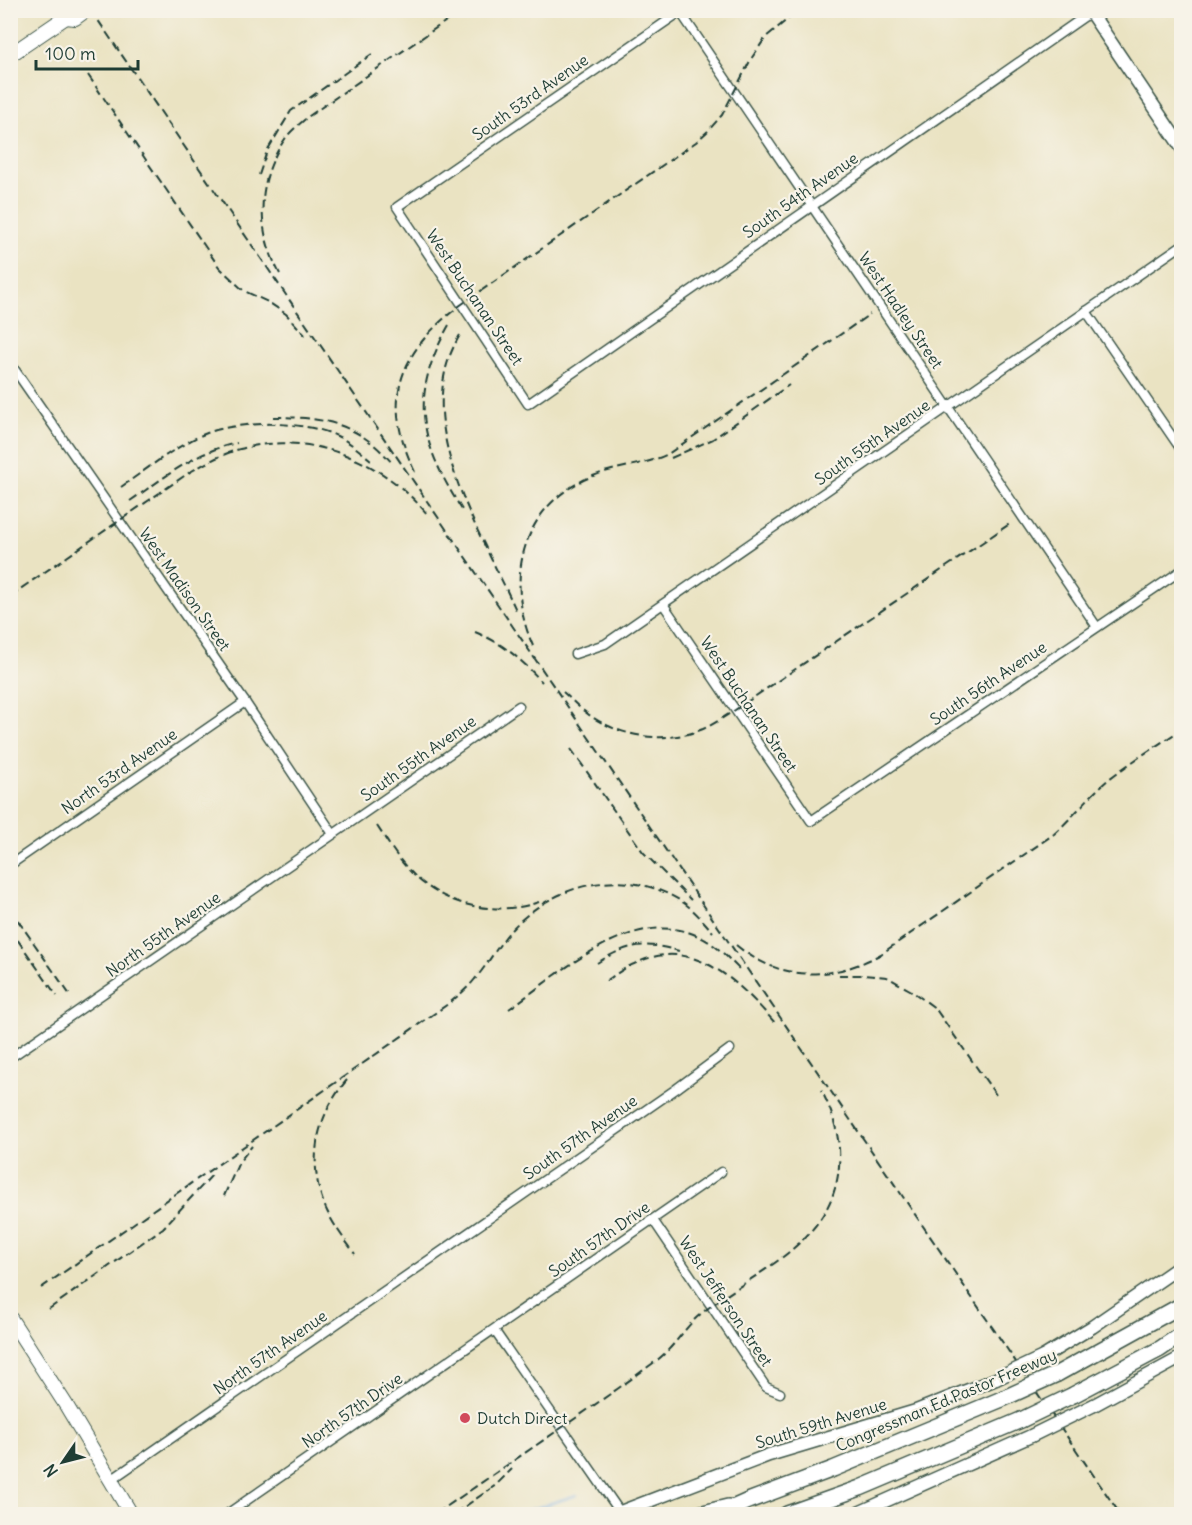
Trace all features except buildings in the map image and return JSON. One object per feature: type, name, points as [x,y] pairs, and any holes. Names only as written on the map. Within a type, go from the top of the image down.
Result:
[{"type":"highway","points":[[1155,1322],[1182,1296]]},
{"type":"highway","name":"Congressman Ed Pastor Freeway","points":[[719,1515],[748,1501],[833,1469],[1002,1399],[1057,1374],[1155,1322],[1182,1305]]},
{"type":"highway","points":[[1160,1349],[1182,1334]]},
{"type":"highway","points":[[787,1515],[860,1488],[1021,1420],[1182,1340]]},
{"type":"highway","points":[[813,1515],[860,1488]]},
{"type":"highway","points":[[699,1515],[748,1501]]},
{"type":"main road","points":[[10,56],[67,14],[75,18],[86,10]]},
{"type":"main road","points":[[1090,11],[1182,148]]},
{"type":"main road","name":"South 59th Avenue","points":[[617,1513],[769,1455],[916,1411],[996,1379],[1042,1357],[1182,1266]]},
{"type":"main road","points":[[10,1318],[131,1515]]},
{"type":"main road","points":[[856,1515],[1031,1436],[1182,1358]]},
{"type":"street","name":"West Hadley Street","points":[[679,11],[1097,627]]},
{"type":"street","name":"South 53rd Avenue","points":[[397,207],[679,11]]},
{"type":"street","name":"South 54th Avenue","points":[[528,404],[1090,11]]},
{"type":"street","name":"West Buchanan Street","points":[[397,207],[528,404]]},
{"type":"street","name":"South 55th Avenue","points":[[575,654],[605,644],[1182,245]]},
{"type":"street","points":[[1086,311],[1182,451]]},
{"type":"street","name":"West Madison Street","points":[[10,363],[245,702],[333,834]]},
{"type":"street","name":"South 56th Avenue","points":[[811,820],[1182,570]]},
{"type":"street","name":"West Buchanan Street","points":[[663,604],[811,820]]},
{"type":"street","name":"North 53rd Avenue","points":[[10,865],[245,702]]},
{"type":"street","name":"South 55th Avenue","points":[[333,834],[519,706]]},
{"type":"street","name":"North 55th Avenue","points":[[10,1058],[333,834]]},
{"type":"street","name":"South 57th Avenue","points":[[447,1248],[730,1049]]},
{"type":"street","name":"South 57th Drive","points":[[494,1330],[721,1172]]},
{"type":"street","name":"West Jefferson Street","points":[[652,1220],[766,1387],[780,1393]]},
{"type":"street","name":"North 57th Avenue","points":[[111,1480],[447,1248]]},
{"type":"street","points":[[494,1330],[617,1513]]},
{"type":"street","name":"North 57th Drive","points":[[227,1515],[494,1330]]},
{"type":"waterway","points":[[517,1514],[577,1495]]},
{"type":"railway","points":[[91,10],[1120,1514]]},
{"type":"railway","points":[[280,274],[267,240],[263,223],[263,206],[264,189],[269,172],[275,155],[285,139],[309,116],[462,10]]},
{"type":"railway","points":[[415,472],[404,446],[399,422],[398,400],[402,379],[410,359],[423,340],[462,304],[696,142],[722,115],[751,59],[766,37],[799,10]]},
{"type":"railway","points":[[259,175],[267,151],[291,111],[372,54]]},
{"type":"railway","points":[[88,75],[219,267],[244,291],[268,302],[286,314],[305,335]]},
{"type":"railway","points":[[533,646],[524,621],[520,596],[520,571],[525,547],[535,525],[549,505],[569,489],[593,476],[668,454],[870,314]]},
{"type":"railway","points":[[449,325],[428,376],[424,399],[425,421],[429,443],[438,465],[464,513]]},
{"type":"railway","points":[[460,335],[446,368],[442,403],[445,439],[455,475],[469,511],[516,610]]},
{"type":"railway","points":[[671,458],[713,439],[789,385]]},
{"type":"railway","points":[[273,417],[309,419],[339,425],[367,439],[393,464]]},
{"type":"railway","points":[[121,487],[191,440],[216,430],[251,425],[289,425],[323,431],[346,441],[371,460]]},
{"type":"railway","points":[[130,501],[194,459],[237,443]]},
{"type":"railway","points":[[10,596],[190,472],[220,456],[240,449],[266,444],[292,444],[318,447],[343,454],[389,478],[427,514]]},
{"type":"railway","points":[[563,692],[597,720],[641,736],[673,737],[703,729],[735,710],[1011,523]]},
{"type":"railway","points":[[475,632],[512,653],[542,682]]},
{"type":"railway","points":[[736,945],[770,966],[807,974],[825,973],[863,963],[881,954],[1054,834],[1109,779],[1182,729]]},
{"type":"railway","points":[[571,749],[643,852],[691,900]]},
{"type":"railway","points":[[377,826],[396,855],[410,871],[437,893],[453,900],[487,908],[505,908],[539,902]]},
{"type":"railway","points":[[41,1288],[448,1004],[472,983],[513,928],[551,899],[595,884],[618,882],[640,885],[663,892],[684,903],[713,932]]},
{"type":"railway","points":[[10,909],[70,995]]},
{"type":"railway","points":[[10,929],[57,996]]},
{"type":"railway","points":[[509,1009],[577,960],[603,945],[629,934],[656,929],[683,931],[709,942],[740,970]]},
{"type":"railway","points":[[597,963],[636,946],[656,946],[679,951]]},
{"type":"railway","points":[[606,981],[630,966],[656,956],[677,955],[696,959],[732,980],[777,1025]]},
{"type":"railway","points":[[839,975],[887,977],[935,1008],[996,1095]]},
{"type":"railway","points":[[347,1080],[327,1110],[317,1142],[316,1160],[317,1177],[327,1211],[355,1254]]},
{"type":"railway","points":[[436,1514],[656,1361],[703,1312],[771,1266],[803,1240],[827,1208],[833,1194],[839,1164],[837,1134],[821,1090]]},
{"type":"railway","points":[[224,1196],[239,1162],[252,1146]]},
{"type":"railway","points":[[49,1309],[163,1228],[213,1174]]},
{"type":"railway","points":[[454,1514],[496,1485],[512,1469]]},
{"type":"place","name":"Dutch Direct","points":[[465,1418]]}]
